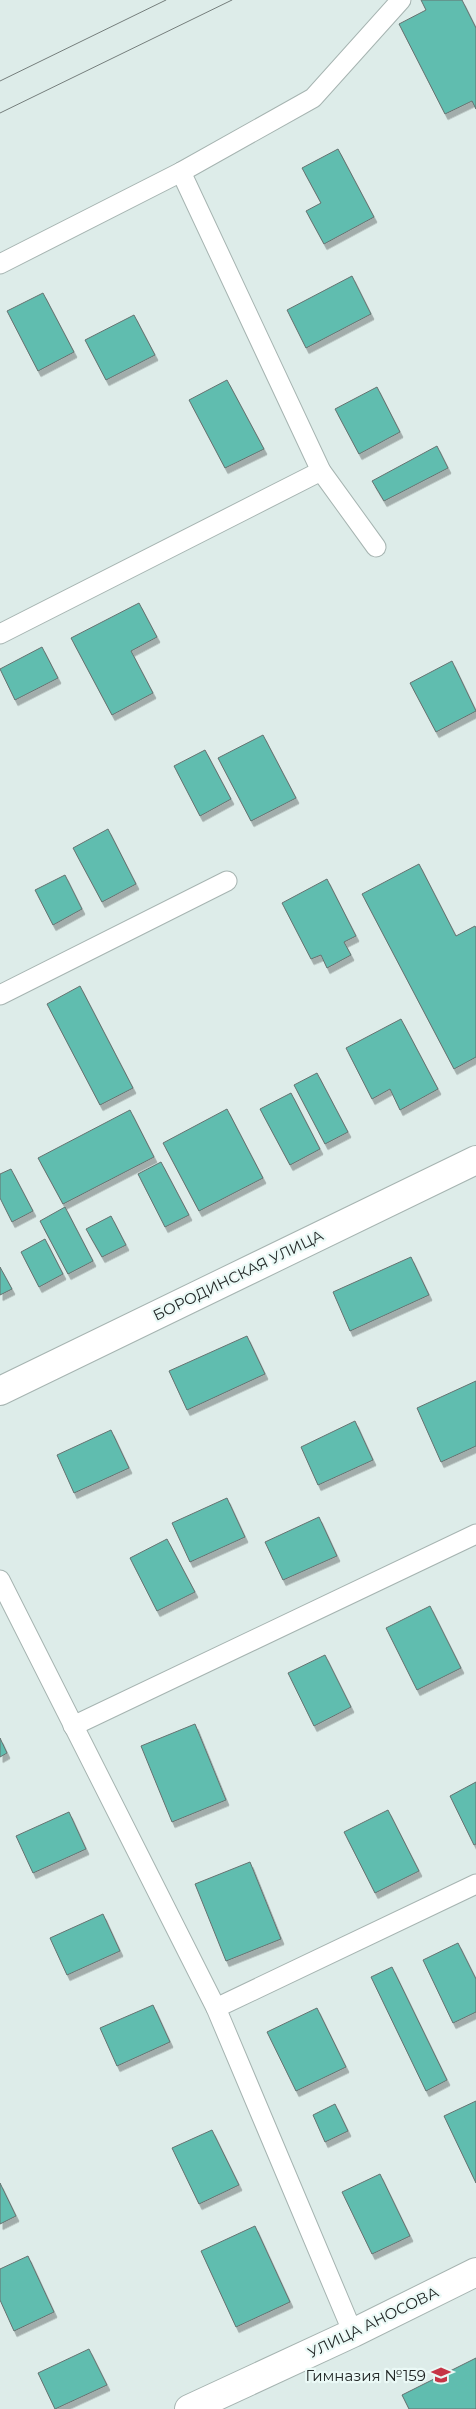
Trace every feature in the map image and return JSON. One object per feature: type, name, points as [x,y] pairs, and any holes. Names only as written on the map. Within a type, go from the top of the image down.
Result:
[{"type":"street","name":"БОРОДИНСКАЯ УЛИЦА","points":[[0,1391],[476,1160]]},
{"type":"street","name":"УЛИЦА АНОСОВА","points":[[188,2409],[353,2333],[476,2272]]},
{"type":"lane","points":[[0,264],[181,172],[313,98],[401,0]]},
{"type":"lane","points":[[181,172],[321,471],[376,547]]},
{"type":"lane","points":[[0,634],[321,471]]},
{"type":"lane","points":[[0,995],[228,881]]},
{"type":"lane","points":[[73,1726],[476,1534]]},
{"type":"lane","points":[[0,1580],[216,2008],[353,2333]]},
{"type":"lane","points":[[216,2008],[476,1884]]},
{"type":"building","points":[[421,0],[462,0],[476,28],[476,109],[472,101],[445,114],[399,24],[426,10]]},
{"type":"building","points":[[338,149],[374,217],[324,244],[306,211],[321,203],[302,168]]},
{"type":"building","points":[[352,276],[371,314],[306,348],[287,310]]},
{"type":"building","points":[[43,293],[74,352],[38,371],[7,311]]},
{"type":"building","points":[[134,315],[155,355],[106,380],[85,340]]},
{"type":"building","points":[[227,380],[264,449],[225,468],[189,400]]},
{"type":"building","points":[[377,387],[400,432],[359,454],[335,409]]},
{"type":"building","points":[[437,446],[448,468],[384,501],[372,481]]},
{"type":"building","points":[[139,603],[157,637],[131,651],[153,693],[112,715],[71,638]]},
{"type":"building","points":[[42,647],[58,678],[15,700],[0,669]]},
{"type":"building","points":[[452,661],[476,711],[436,732],[410,683]]},
{"type":"building","points":[[263,735],[296,798],[251,821],[218,758]]},
{"type":"building","points":[[205,750],[231,799],[200,816],[174,766]]},
{"type":"building","points":[[108,829],[136,884],[102,902],[73,848]]},
{"type":"building","points":[[419,864],[456,936],[475,926],[476,928],[476,1057],[454,1069],[362,894]]},
{"type":"building","points":[[65,875],[82,909],[53,925],[35,890]]},
{"type":"building","points":[[327,879],[356,936],[344,942],[351,955],[327,968],[321,955],[311,959],[282,903]]},
{"type":"building","points":[[80,986],[133,1088],[100,1105],[47,1004]]},
{"type":"building","points":[[401,1019],[438,1089],[400,1110],[390,1089],[372,1099],[346,1048]]},
{"type":"building","points":[[317,1073],[348,1132],[325,1144],[294,1085]]},
{"type":"building","points":[[291,1093],[320,1149],[290,1165],[260,1109]]},
{"type":"building","points":[[227,1109],[263,1178],[199,1211],[163,1143]]},
{"type":"building","points":[[130,1110],[154,1157],[63,1204],[38,1158]]},
{"type":"building","points":[[161,1162],[189,1215],[165,1227],[138,1174]]},
{"type":"building","points":[[11,1169],[33,1211],[12,1222],[0,1198],[0,1174]]},
{"type":"building","points":[[65,1207],[93,1261],[68,1274],[40,1221]]},
{"type":"building","points":[[111,1216],[126,1245],[102,1257],[86,1229]]},
{"type":"building","points":[[45,1239],[63,1274],[39,1287],[21,1252]]},
{"type":"building","points":[[411,1257],[429,1295],[350,1331],[333,1292]]},
{"type":"building","points":[[0,1267],[12,1289],[0,1295]]},
{"type":"building","points":[[247,1336],[265,1374],[187,1410],[169,1371]]},
{"type":"building","points":[[476,1381],[476,1446],[441,1462],[417,1408]]},
{"type":"building","points":[[355,1421],[373,1460],[318,1485],[301,1447]]},
{"type":"building","points":[[111,1430],[129,1468],[74,1493],[57,1455]]},
{"type":"building","points":[[227,1498],[245,1537],[190,1562],[172,1523]]},
{"type":"building","points":[[319,1517],[337,1556],[283,1580],[265,1542]]},
{"type":"building","points":[[167,1539],[195,1592],[157,1611],[130,1558]]},
{"type":"building","points":[[430,1606],[461,1668],[417,1690],[386,1628]]},
{"type":"building","points":[[325,1655],[351,1707],[314,1726],[288,1673]]},
{"type":"building","points":[[195,1724],[226,1800],[172,1822],[141,1746]]},
{"type":"building","points":[[0,1738],[7,1753],[0,1757]]},
{"type":"building","points":[[476,1782],[476,1844],[474,1845],[450,1796]]},
{"type":"building","points":[[388,1810],[419,1871],[375,1893],[344,1832]]},
{"type":"building","points":[[69,1812],[86,1849],[33,1873],[16,1836]]},
{"type":"building","points":[[250,1862],[281,1939],[226,1961],[195,1884]]},
{"type":"building","points":[[103,1914],[120,1951],[67,1975],[50,1938]]},
{"type":"building","points":[[458,1943],[476,1979],[476,2012],[453,2023],[423,1960]]},
{"type":"building","points":[[392,1967],[447,2080],[426,2091],[371,1977]]},
{"type":"building","points":[[153,2005],[170,2042],[117,2066],[100,2028]]},
{"type":"building","points":[[317,2008],[346,2067],[296,2091],[267,2032]]},
{"type":"building","points":[[476,2101],[476,2183],[444,2116]]},
{"type":"building","points":[[335,2104],[348,2131],[325,2142],[313,2115]]},
{"type":"building","points":[[212,2130],[239,2185],[199,2204],[172,2148]]},
{"type":"building","points":[[380,2174],[410,2236],[372,2254],[342,2192]]},
{"type":"building","points":[[0,2183],[16,2216],[0,2224]]},
{"type":"building","points":[[255,2226],[290,2302],[236,2327],[201,2251]]},
{"type":"building","points":[[28,2256],[54,2312],[14,2331],[0,2300],[0,2269]]},
{"type":"building","points":[[89,2349],[107,2385],[55,2409],[38,2373]]},
{"type":"building","points":[[476,2358],[476,2409],[409,2409],[402,2395]]},
{"type":"tram line","points":[[0,81],[166,0]]},
{"type":"tram line","points":[[0,113],[232,0]]},
{"type":"place","name":"Гимназия №159","points":[[441,2375]]}]
